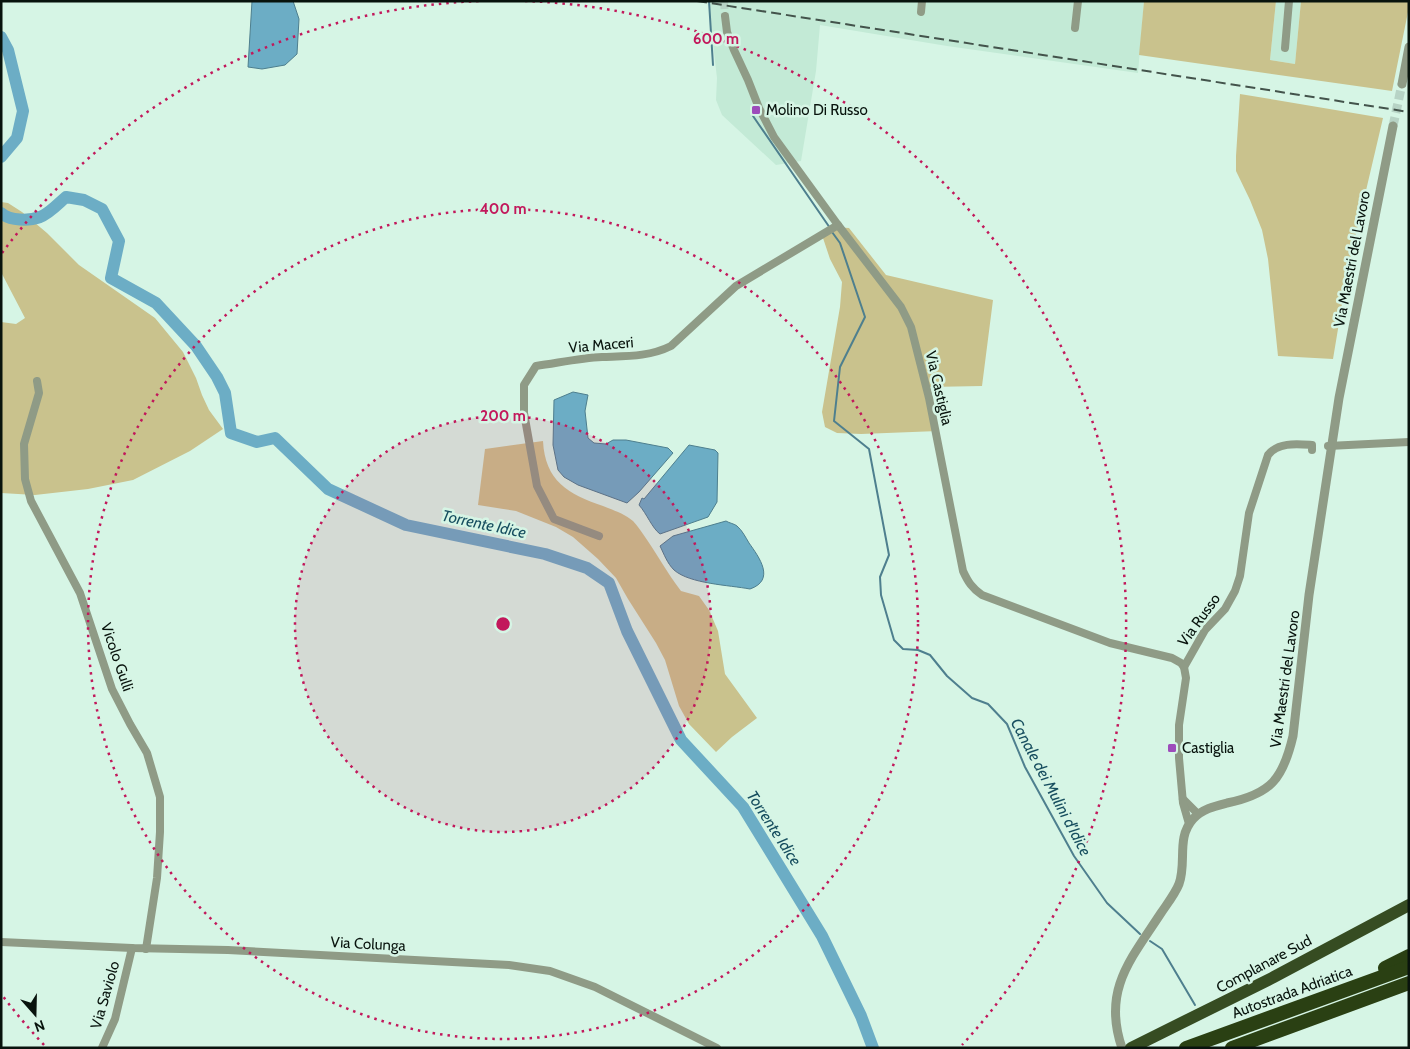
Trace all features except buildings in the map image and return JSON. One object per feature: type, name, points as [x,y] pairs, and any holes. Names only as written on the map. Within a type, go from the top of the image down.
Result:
[{"type":"highway","name":"Complanare Sud","points":[[1131,1048],[1272,978],[1409,905]]},
{"type":"highway","points":[[1360,985],[1384,969],[1409,956]]},
{"type":"highway","name":"Autostrada Adriatica","points":[[1186,1048],[1409,967]]},
{"type":"highway","points":[[1232,1048],[1409,983]]},
{"type":"street","points":[[921,12],[922,1]]},
{"type":"street","points":[[1075,28],[1078,1]]},
{"type":"street","points":[[1284,48],[1289,1]]},
{"type":"street","name":"Via Castiglia","points":[[725,16],[727,32],[734,50],[759,108],[774,137],[833,228],[901,307],[911,327],[929,398],[963,571],[972,588],[982,595],[1110,643],[1172,658],[1184,667]]},
{"type":"street","points":[[1402,84],[1409,46]]},
{"type":"street","name":"Via Maestri del Lavoro","points":[[1198,814],[1210,808],[1248,799],[1257,794],[1275,780],[1288,758],[1330,446],[1393,126]]},
{"type":"street","name":"Via Maceri","points":[[599,536],[554,520],[537,486],[524,413],[524,385],[536,366],[600,357],[646,355],[671,346],[736,286],[833,228]]},
{"type":"street","name":"Vicolo Gulli","points":[[37,381],[38,393],[24,444],[25,479],[31,501],[80,593],[112,689],[147,753],[160,796],[157,878],[146,948]]},
{"type":"street","points":[[1330,446],[1409,442]]},
{"type":"street","name":"Via Russo","points":[[1190,824],[1182,797],[1178,736],[1186,678],[1184,667],[1205,630],[1225,609],[1235,591],[1240,576],[1249,514],[1268,455],[1274,448],[1281,446],[1312,445],[1312,450]]},
{"type":"street","points":[[1122,1048],[1115,1013],[1120,982],[1128,963],[1177,889],[1182,874],[1182,842],[1190,824],[1198,814],[1182,797]]},
{"type":"street","name":"Via Colunga","points":[[1,942],[228,950],[509,965],[550,971],[595,987],[717,1048]]},
{"type":"street","name":"Via Saviolo","points":[[102,1048],[115,1019],[132,948]]},
{"type":"shaded area","points":[[708,1],[1144,1],[1138,73],[947,46],[820,25],[816,71],[801,161],[776,165],[722,115],[716,100],[717,78]]},
{"type":"shaded area","points":[[1144,1],[1276,1],[1270,60],[1295,64],[1301,1],[1409,1],[1409,7],[1392,91],[1139,55]]},
{"type":"shaded area","points":[[1276,1],[1301,1],[1295,64],[1270,60]]},
{"type":"shaded area","points":[[1240,94],[1383,118],[1349,263],[1333,359],[1278,356],[1268,259],[1262,230],[1236,171]]},
{"type":"shaded area","points":[[1,202],[8,203],[22,212],[47,233],[79,265],[155,318],[183,352],[209,410],[223,429],[190,451],[133,480],[88,489],[35,495],[1,493],[1,322],[16,324],[25,318],[1,272]]},
{"type":"shaded area","points":[[834,227],[849,228],[886,275],[993,300],[982,386],[929,387],[938,431],[861,434],[837,433],[825,427],[822,412],[840,307],[842,282],[830,259],[822,235]]},
{"type":"shaded area","points":[[543,441],[548,466],[561,484],[569,491],[619,512],[633,521],[681,591],[699,596],[709,610],[718,631],[725,674],[757,718],[716,752],[689,724],[679,706],[665,660],[656,643],[616,578],[598,559],[573,537],[556,527],[516,511],[478,505],[485,449]]},
{"type":"water","points":[[252,1],[293,1],[299,19],[297,54],[285,65],[262,69],[248,67]]},
{"type":"water","points":[[573,392],[588,395],[585,411],[588,438],[594,443],[606,444],[613,440],[626,440],[668,448],[673,453],[627,503],[578,485],[564,477],[558,470],[553,445],[554,400]]},
{"type":"water","points":[[689,445],[715,450],[718,453],[717,502],[708,517],[660,534],[639,505],[642,498],[644,499]]},
{"type":"water","points":[[726,521],[736,525],[741,530],[761,561],[764,574],[762,580],[758,585],[750,589],[700,581],[681,575],[669,564],[660,546],[673,536]]},
{"type":"waterway","name":"Canale dei Mulini d'Idice","points":[[709,1],[713,65]]},
{"type":"waterway","name":"Torrente Idice","points":[[1,37],[8,50],[23,111],[17,138],[1,157]]},
{"type":"waterway","name":"Canale dei Mulini d'Idice","points":[[753,116],[830,228]]},
{"type":"waterway","name":"Torrente Idice","points":[[1,213],[14,219],[36,218],[47,213],[66,197],[84,200],[102,209],[119,241],[111,278],[156,303],[196,346],[217,377],[225,393],[231,433],[257,442],[275,438],[328,489],[406,525],[545,554],[587,568],[609,583],[627,631],[681,740],[743,807],[822,936],[861,1016],[873,1048]]},
{"type":"waterway","name":"Canale dei Mulini d'Idice","points":[[832,232],[840,243],[865,317],[840,367],[834,421],[869,449],[889,555],[880,577],[881,595],[894,640],[903,649],[918,650],[930,655],[947,676],[972,698],[988,704],[1007,724],[1025,767],[1074,856],[1107,903],[1140,934]]},
{"type":"waterway","name":"Canale dei Mulini d'Idice","points":[[1150,941],[1162,949],[1195,1005]]},
{"type":"tunnel","points":[[724,1],[725,16]]},
{"type":"tunnel","points":[[1393,126],[1402,84]]},
{"type":"railway","points":[[697,1],[1409,112]]},
{"type":"place","name":"Molino Di Russo","points":[[756,110]]},
{"type":"place","name":"Castiglia","points":[[1172,748]]}]
